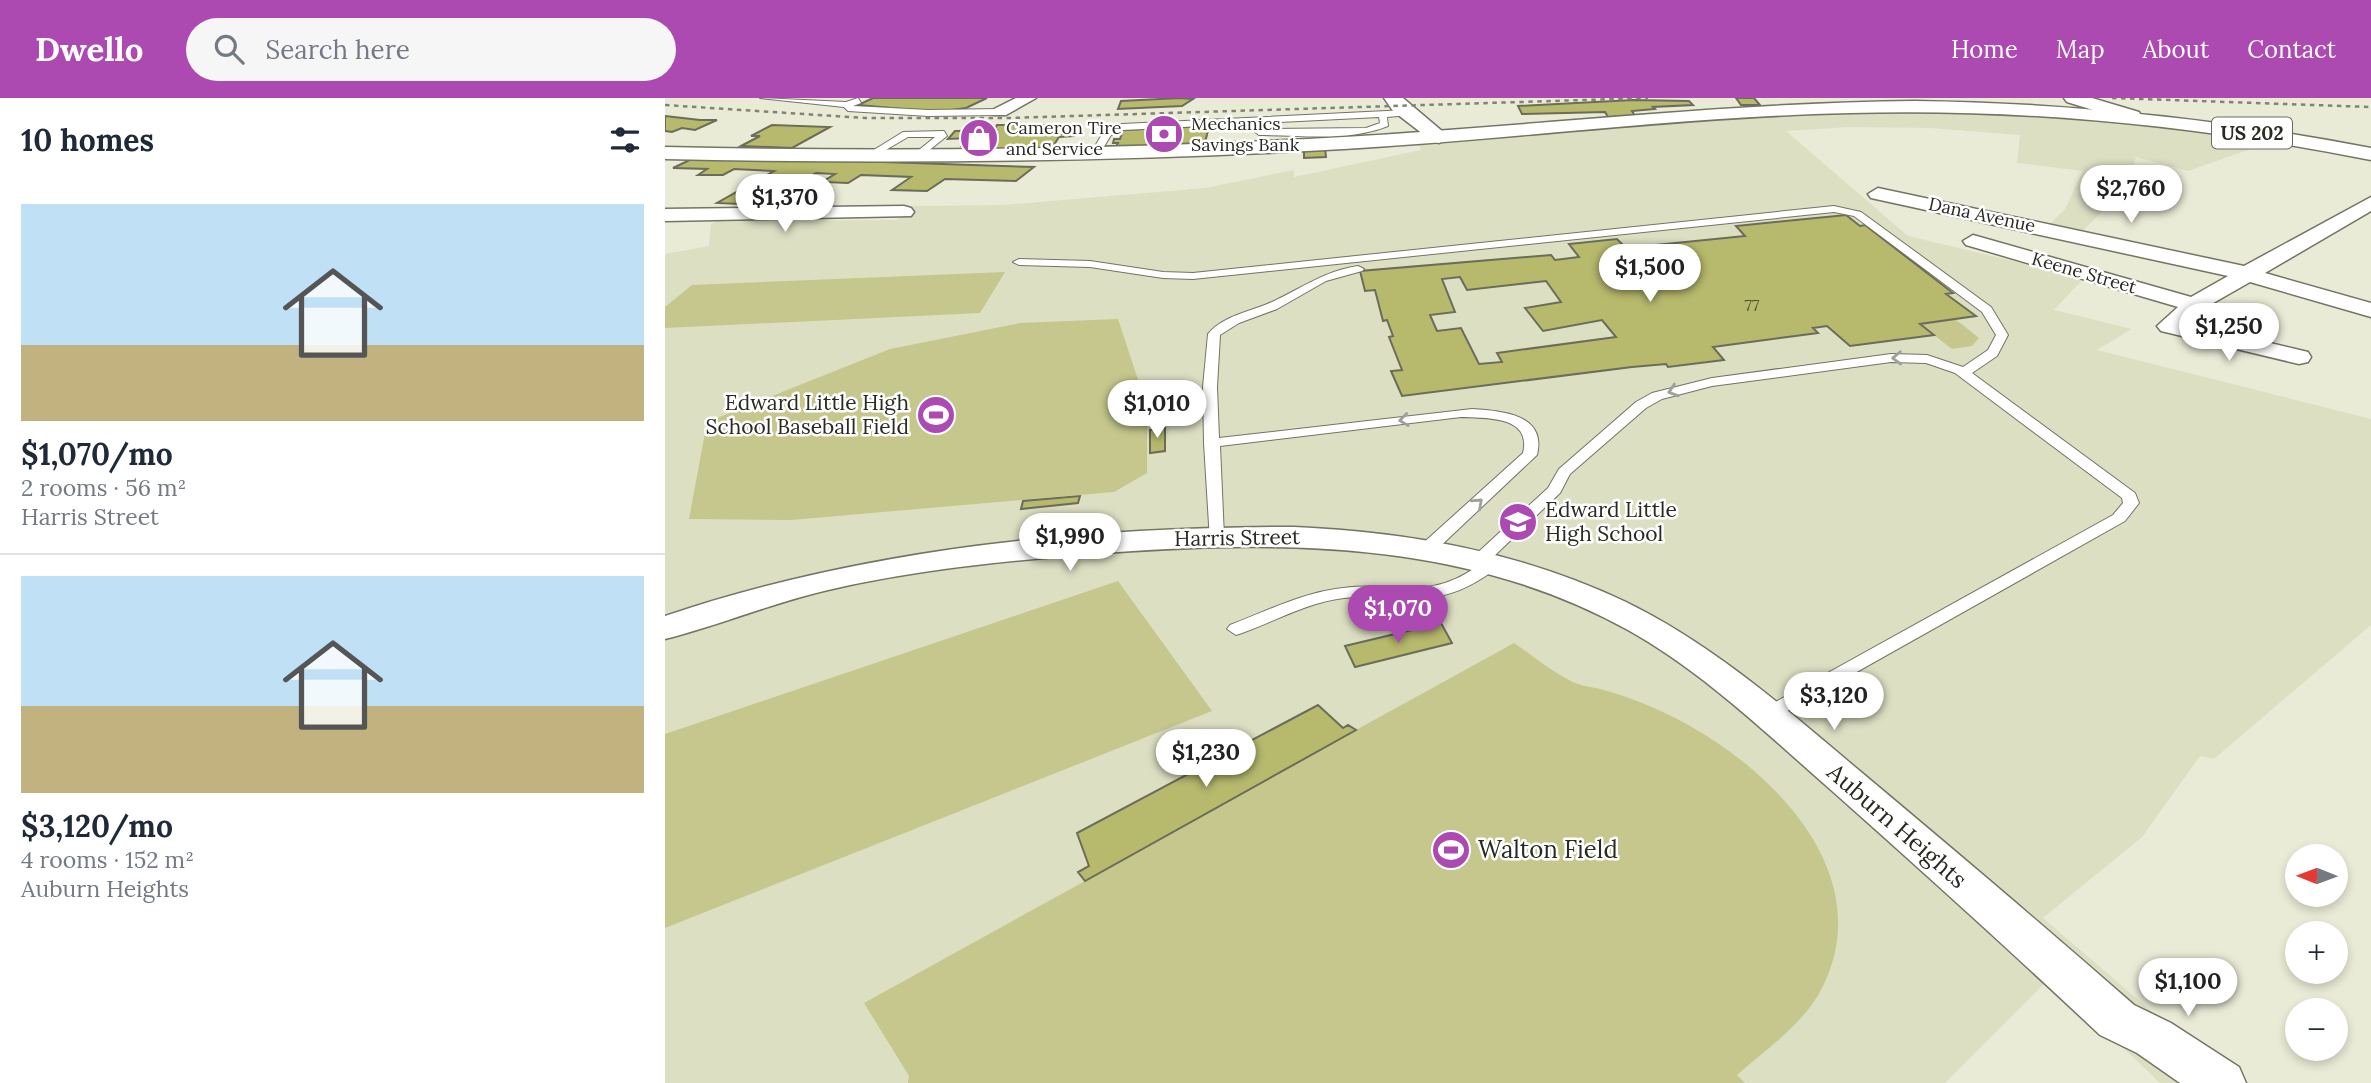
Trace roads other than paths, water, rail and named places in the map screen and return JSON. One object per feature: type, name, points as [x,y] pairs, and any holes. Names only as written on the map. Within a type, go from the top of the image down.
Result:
[{"type":"main road","points":[[2073,98],[2132,116]]},
{"type":"main road","points":[[1388,106],[1407,113],[1439,137]]},
{"type":"main road","name":"US 202","points":[[665,153],[740,152],[914,158],[1096,153],[1252,134],[1439,137],[1855,107],[1994,108],[2132,116],[2371,137]]},
{"type":"main road","name":"US 202","points":[[2132,116],[2287,138],[2371,154]]},
{"type":"main road","name":"US 202","points":[[665,145],[740,152]]},
{"type":"street","points":[[1000,112],[1028,98]]},
{"type":"street","name":"Dana Avenue","points":[[1878,194],[2251,273],[2371,310]]},
{"type":"street","points":[[2299,357],[2169,326],[2195,305],[2371,203]]},
{"type":"street","points":[[665,215],[904,212]]},
{"type":"street","name":"Keene Street","points":[[1973,241],[2195,305]]},
{"type":"street","name":"Harris Street","points":[[665,628],[758,596],[916,561],[1042,548],[1216,537],[1300,536],[1427,549],[1486,562]]},
{"type":"street","name":"Auburn Heights","points":[[1486,562],[1566,589],[1640,624],[1690,654],[1768,715],[2030,940],[2117,1020],[2154,1038],[2221,1083]]},
{"type":"street","points":[[2117,1020],[2147,1053],[2182,1083]]},
{"type":"lane","points":[[764,98],[847,105],[864,98]]},
{"type":"lane","points":[[847,105],[848,108],[928,113],[1000,112]]},
{"type":"lane","points":[[1252,134],[1372,121],[1385,124],[1388,106]]},
{"type":"lane","points":[[1252,134],[1338,133],[1372,121]]},
{"type":"lane","points":[[869,156],[906,134],[944,134],[914,158]]},
{"type":"lane","points":[[1019,262],[1090,264],[1163,275],[1192,276],[1821,209],[1846,211],[1868,222],[1987,310],[1993,318],[2002,335],[2000,345],[1991,355],[1963,372]]},
{"type":"lane","points":[[1216,537],[1211,443],[1211,344],[1214,334],[1224,324],[1273,306],[1324,275],[1510,254],[1545,240]]},
{"type":"lane","points":[[1235,629],[1343,593],[1403,596],[1453,590],[1473,579],[1577,460],[1640,405],[1688,386],[1891,358],[1927,359],[1963,372],[2129,496],[2131,503],[2127,511],[1768,715]]},
{"type":"lane","points":[[1211,443],[1461,413],[1498,415],[1525,426],[1533,435],[1534,446],[1530,455],[1427,549]]},
{"type":"railway","points":[[665,105],[865,118],[1009,118],[1648,98]]},
{"type":"railway","points":[[2112,98],[2371,107]]},
{"type":"place","name":"Mechanics Savings Bank","points":[[1164,134]]},
{"type":"place","name":"Cameron Tire and Service","points":[[979,138]]},
{"type":"place","name":"Edward Little High School Baseball Field","points":[[936,415]]},
{"type":"place","name":"Edward Little High School","points":[[1518,522]]},
{"type":"place","name":"Walton Field","points":[[1451,850]]}]
